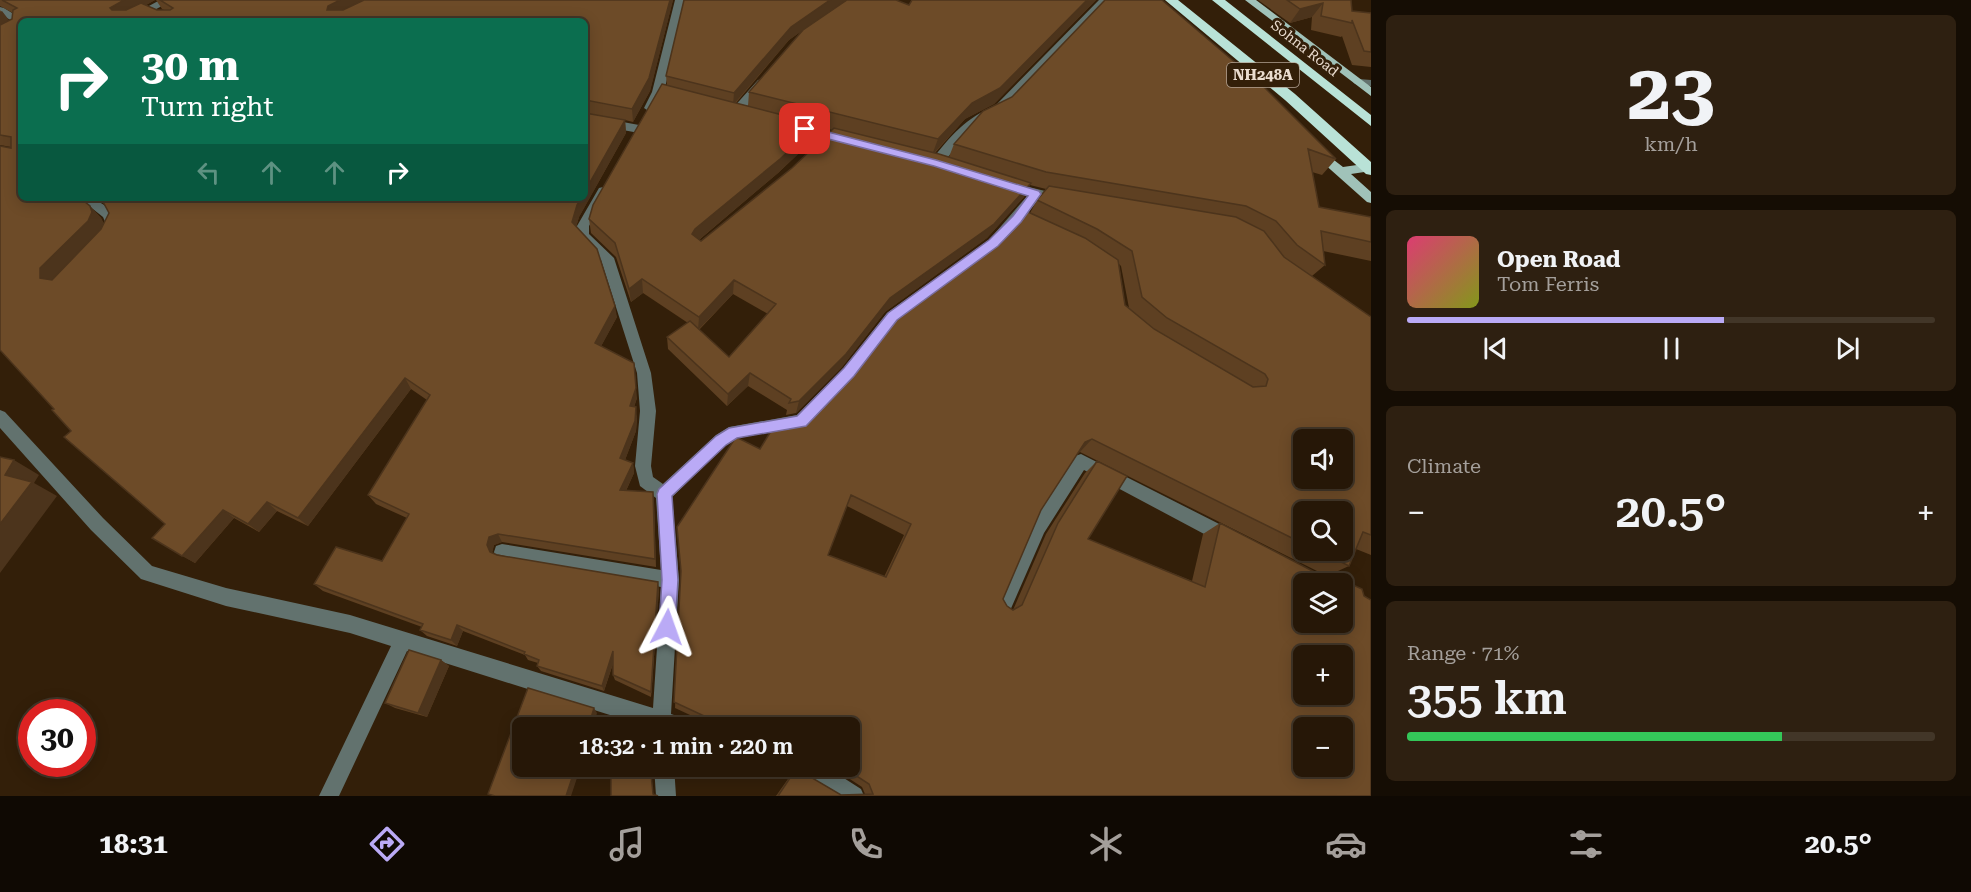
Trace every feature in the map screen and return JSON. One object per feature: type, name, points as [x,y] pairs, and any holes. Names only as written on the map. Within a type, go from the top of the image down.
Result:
[{"type":"highway","name":"NH248A","points":[[1171,0],[1290,97],[1371,168]]},
{"type":"highway","name":"Sohna Road","points":[[1218,0],[1371,122]]},
{"type":"main road","points":[[1250,0],[1371,92]]},
{"type":"main road","points":[[1307,142],[1371,198]]},
{"type":"main road","points":[[1341,172],[1371,168]]},
{"type":"street","points":[[133,18],[168,0]]},
{"type":"street","points":[[588,120],[636,134],[664,93],[680,0]]},
{"type":"street","points":[[936,164],[955,138],[983,114],[999,109],[1105,0]]},
{"type":"street","points":[[0,10],[18,25]]},
{"type":"street","points":[[150,10],[165,17]]},
{"type":"street","points":[[736,112],[773,69]]},
{"type":"street","points":[[1359,82],[1371,83]]},
{"type":"street","points":[[782,124],[860,144]]},
{"type":"street","points":[[813,150],[828,135]]},
{"type":"street","points":[[610,179],[587,218],[582,235],[607,258],[644,373],[648,411],[643,466],[646,481],[664,494]]},
{"type":"street","points":[[991,180],[1035,194],[1071,200]]},
{"type":"street","points":[[664,494],[721,440],[734,432],[801,421],[849,372],[892,317],[1022,222],[1035,194]]},
{"type":"street","points":[[89,201],[109,216],[112,224],[98,245]]},
{"type":"street","points":[[0,417],[97,524],[147,573],[225,597],[350,624],[640,717]]},
{"type":"street","points":[[1003,607],[1038,528],[1081,461],[1242,545]]},
{"type":"street","points":[[661,717],[670,580],[664,494]]},
{"type":"street","points":[[502,552],[670,580]]},
{"type":"street","points":[[329,796],[403,640]]},
{"type":"street","points":[[665,777],[666,796]]},
{"type":"street","points":[[824,777],[854,796]]},
{"type":"building","points":[[2,0],[124,0],[110,8],[126,10],[141,3],[157,10],[170,10],[173,8],[160,0],[340,0],[328,6],[327,10],[343,10],[364,0],[670,0],[649,78],[632,109],[588,101],[588,18],[18,18],[18,201],[84,201],[90,206],[92,212],[88,221],[40,268],[40,278],[52,280],[101,229],[109,213],[103,201],[579,201],[572,222],[597,249],[615,306],[595,343],[634,363],[636,388],[630,406],[636,407],[635,421],[620,458],[633,463],[620,490],[653,492],[655,559],[498,534],[489,537],[487,545],[490,552],[497,555],[658,582],[651,692],[613,675],[613,651],[602,686],[537,666],[539,660],[524,654],[525,652],[457,625],[451,640],[420,630],[423,624],[314,584],[336,547],[382,561],[409,514],[368,495],[430,395],[405,378],[298,518],[267,502],[248,524],[223,510],[182,556],[152,538],[165,524],[64,437],[71,431],[0,350],[0,146],[11,148],[11,137],[0,135],[0,25],[12,19],[13,10],[17,8]]},
{"type":"building","points":[[684,0],[830,0],[791,27],[734,93],[666,76]]},
{"type":"building","points":[[847,0],[896,0],[909,5],[912,0],[1087,0],[1000,88],[972,103],[938,139],[749,92],[803,30]]},
{"type":"building","points":[[1105,0],[1162,0],[1265,88],[1336,159],[1308,149],[1319,207],[1371,217],[1371,242],[1321,231],[1325,265],[1297,245],[1276,221],[1246,206],[1046,172],[954,144],[983,111],[1012,97]]},
{"type":"building","points":[[1287,0],[1351,0],[1352,11],[1371,13],[1371,52],[1364,51],[1352,20],[1352,23],[1321,16],[1323,3],[1300,9]]},
{"type":"building","points":[[662,84],[817,124],[780,159],[695,229],[692,234],[701,241],[792,168],[834,128],[939,154],[1031,183],[994,224],[890,298],[846,354],[799,401],[789,403],[791,399],[750,373],[728,394],[667,337],[690,321],[729,357],[776,304],[734,280],[699,317],[642,279],[629,289],[615,243],[589,219],[593,205]]},
{"type":"building","points":[[588,114],[625,120],[588,186]]},
{"type":"building","points":[[1049,186],[1236,217],[1264,231],[1284,257],[1371,317],[1371,535],[1363,532],[1353,556],[1353,501],[1293,501],[1293,539],[1092,439],[1085,442],[1041,510],[1003,599],[1013,610],[1022,605],[1058,523],[1097,461],[1127,476],[1088,539],[1205,587],[1220,523],[1316,573],[1293,573],[1293,633],[1353,633],[1353,585],[1362,589],[1364,596],[1371,600],[1371,796],[778,796],[791,777],[810,777],[841,795],[873,794],[869,784],[858,777],[860,777],[860,717],[706,717],[674,702],[681,571],[677,527],[736,437],[760,449],[777,421],[811,415],[860,364],[904,308],[1008,232],[1028,212],[1085,238],[1118,260],[1125,305],[1154,329],[1253,387],[1266,386],[1268,379],[1265,374],[1167,318],[1142,297],[1132,251],[1097,229],[1037,200]],"holes":[[[851,495],[911,524],[886,577],[828,555]]]},
{"type":"building","points":[[0,457],[14,460],[5,475],[32,482],[0,524]]},
{"type":"building","points":[[1339,561],[1351,561],[1349,566]]},
{"type":"building","points":[[409,650],[441,660],[418,713],[385,703]]},
{"type":"building","points":[[528,688],[594,708],[591,717],[517,717]]},
{"type":"building","points":[[512,730],[512,777],[572,777],[566,796],[495,796],[488,794]]},
{"type":"building","points":[[611,777],[651,777],[653,794],[658,796],[611,796]]},
{"type":"route","points":[[667,627],[670,580],[664,494],[721,440],[734,432],[801,421],[849,372],[892,317],[994,243],[1017,219],[1035,194],[936,163],[805,129]]}]
